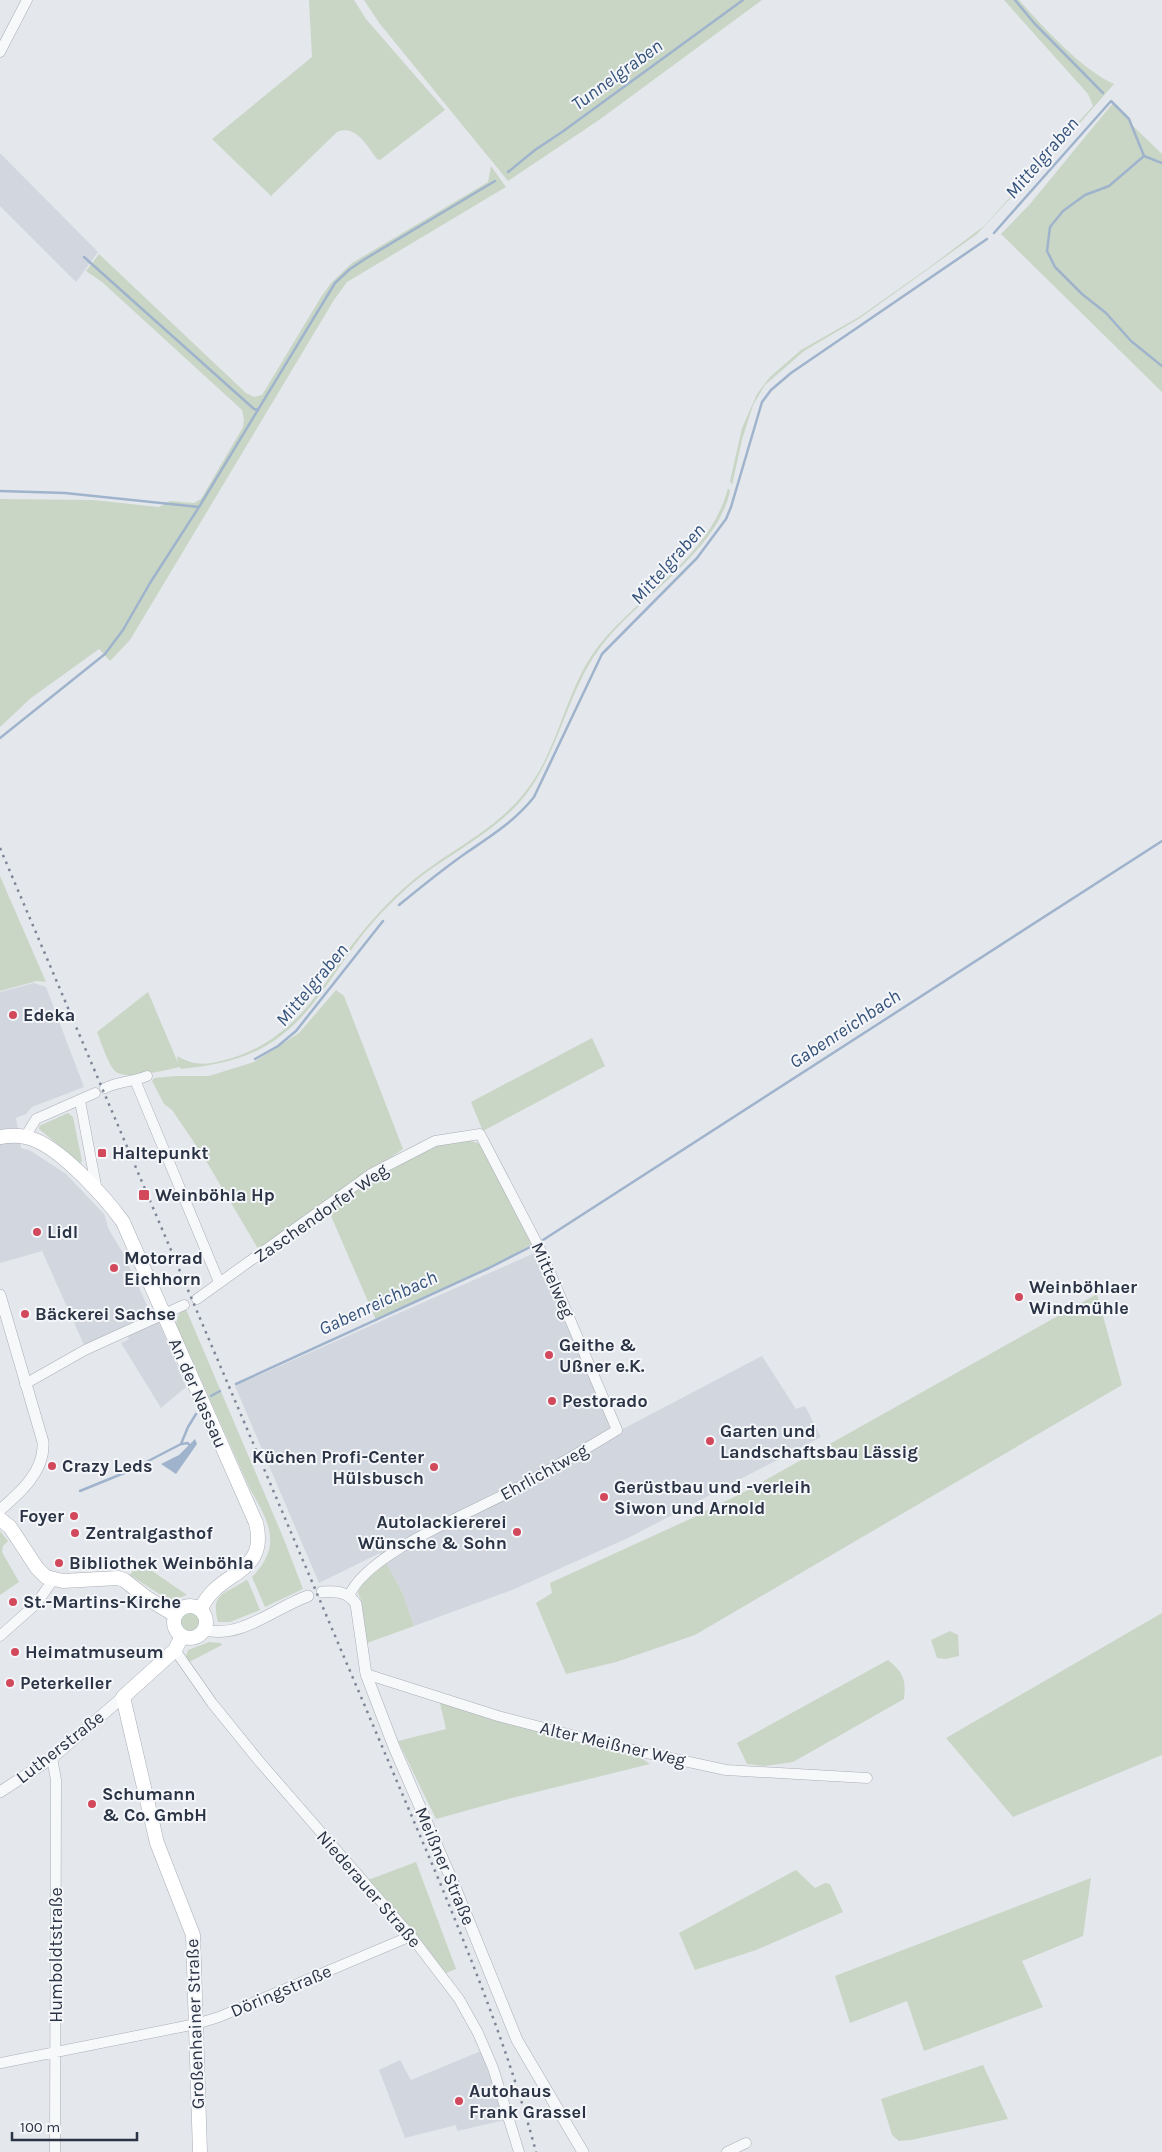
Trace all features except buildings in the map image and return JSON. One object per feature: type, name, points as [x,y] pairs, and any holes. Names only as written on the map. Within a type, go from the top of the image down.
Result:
[{"type":"main road","points":[[0,1138],[25,1136]]},
{"type":"main road","name":"An der Nassau","points":[[25,1136],[52,1150],[97,1192],[123,1222],[256,1523],[259,1534],[253,1559],[245,1569],[213,1589],[200,1609]]},
{"type":"main road","points":[[0,1519],[10,1527],[40,1573],[53,1580],[118,1578],[124,1580],[147,1598],[175,1615]]},
{"type":"main road","points":[[186,1606],[194,1606],[200,1609],[206,1619],[204,1630],[193,1638],[182,1636],[174,1625],[175,1615],[179,1609],[186,1606]]},
{"type":"main road","name":"Lutherstraße","points":[[124,1697],[175,1650],[182,1636]]},
{"type":"main road","name":"Großenhainer Straße","points":[[124,1697],[157,1843],[192,1930],[200,2152]]},
{"type":"street","points":[[0,52],[27,0]]},
{"type":"street","points":[[105,1088],[115,1082],[135,1080],[147,1076]]},
{"type":"street","points":[[135,1080],[219,1282]]},
{"type":"street","points":[[25,1136],[34,1120],[95,1093]]},
{"type":"street","points":[[80,1101],[97,1192]]},
{"type":"street","name":"Zaschendorfer Weg","points":[[197,1299],[371,1174],[435,1141],[480,1134]]},
{"type":"street","name":"Mittelweg","points":[[480,1134],[540,1249],[617,1430]]},
{"type":"street","points":[[0,1295],[3,1318],[25,1384],[44,1452],[36,1472],[18,1494],[0,1510]]},
{"type":"street","points":[[25,1384],[85,1350],[184,1305]]},
{"type":"street","name":"Ehrlichtweg","points":[[349,1596],[364,1573],[386,1556],[517,1488],[617,1430]]},
{"type":"street","points":[[0,1636],[36,1604],[53,1580]]},
{"type":"street","points":[[322,1592],[338,1591],[349,1596]]},
{"type":"street","points":[[204,1630],[215,1632],[237,1630],[308,1596]]},
{"type":"street","name":"Meißner Straße","points":[[349,1596],[355,1602],[357,1609],[361,1649],[366,1674],[517,2040],[583,2152]]},
{"type":"street","name":"Niederauer Straße","points":[[175,1650],[212,1703],[253,1754],[411,1936],[459,1999],[470,2016],[492,2068],[519,2152]]},
{"type":"street","name":"Alter Meißner Weg","points":[[366,1674],[498,1716],[610,1745],[726,1770],[867,1778]]},
{"type":"street","name":"Lutherstraße","points":[[0,1792],[52,1758],[124,1697]]},
{"type":"street","name":"Humboldtstraße","points":[[52,1758],[56,1780],[55,2152]]},
{"type":"street","name":"Döringstraße","points":[[1,2063],[196,2024],[219,2017],[411,1936]]},
{"type":"street","points":[[727,2152],[746,2143]]},
{"type":"shaded area","points":[[0,153],[98,252],[76,282],[0,206]]},
{"type":"shaded area","points":[[34,983],[46,987],[84,1087],[32,1107],[26,1114],[16,1118],[21,1148],[31,1151],[66,1174],[104,1214],[109,1230],[123,1253],[151,1314],[84,1345],[42,1251],[0,1263],[0,992]]},
{"type":"shaded area","points":[[539,1251],[617,1432],[762,1356],[796,1409],[805,1406],[821,1437],[630,1537],[512,1590],[414,1626],[403,1594],[380,1553],[319,1583],[235,1386]]},
{"type":"shaded area","points":[[158,1320],[186,1387],[161,1408],[121,1343],[129,1339],[127,1334]]},
{"type":"shaded area","name":"Autohaus Frank Grassel","points":[[481,2051],[505,2120],[457,2131],[456,2125],[405,2138],[379,2070],[400,2060],[411,2080]]},
{"type":"green space","points":[[309,0],[354,0],[366,19],[445,110],[380,160],[355,134],[344,130],[337,132],[271,196],[212,139],[312,57]]},
{"type":"green space","points":[[364,0],[762,0],[599,120],[508,181],[380,24]]},
{"type":"green space","points":[[1004,0],[1019,0],[1051,35],[1076,58],[1089,69],[1114,84],[1065,140],[977,234],[860,318],[804,351],[765,385],[753,405],[742,440],[732,485],[730,481],[742,428],[757,394],[770,377],[801,350],[859,317],[984,226],[1093,106],[1088,94]]},
{"type":"green space","points":[[1113,103],[1129,119],[1132,125],[1162,154],[1162,392],[1001,234],[1030,204]]},
{"type":"green space","points":[[491,166],[506,187],[347,282],[334,300],[130,640],[110,661],[99,649],[31,698],[0,727],[0,499],[93,500],[159,507],[170,501],[194,503],[201,499],[243,427],[242,410],[102,282],[86,271],[99,254],[246,393],[254,397],[262,395],[331,283],[352,263],[488,182]]},
{"type":"green space","points":[[728,488],[730,491],[722,513],[710,534],[694,554],[618,627],[590,662],[548,758],[527,793],[495,825],[410,885],[389,905],[362,935],[317,999],[290,1028],[264,1047],[242,1057],[206,1066],[181,1069],[180,1067],[136,1075],[120,1074],[112,1068],[97,1032],[148,992],[178,1063],[177,1056],[189,1062],[206,1064],[239,1056],[264,1044],[286,1028],[306,1008],[358,937],[394,897],[425,871],[500,818],[525,792],[547,757],[578,679],[588,661],[617,625],[691,553],[707,533],[719,512]]},
{"type":"green space","points":[[0,876],[46,982],[37,981],[0,991]]},
{"type":"green space","points":[[336,990],[344,996],[403,1149],[328,1200],[260,1252],[202,1154],[172,1110],[164,1104],[152,1081],[154,1078],[176,1076],[209,1076],[254,1062],[299,1033]]},
{"type":"green space","points":[[592,1038],[605,1066],[483,1131],[471,1102]]},
{"type":"green space","points":[[68,1113],[73,1117],[82,1161],[80,1163],[39,1129],[39,1126]]},
{"type":"green space","points":[[468,1140],[478,1143],[483,1149],[534,1243],[489,1268],[376,1320],[328,1209],[373,1177],[435,1145]]},
{"type":"green space","points":[[1097,1294],[1122,1385],[695,1635],[616,1662],[566,1674],[536,1603],[552,1593],[550,1583],[690,1519],[746,1491]]},
{"type":"green space","points":[[185,1307],[283,1537],[303,1589],[265,1607],[252,1577],[262,1566],[267,1555],[270,1534],[263,1512],[250,1489],[176,1324],[178,1316]]},
{"type":"green space","points":[[0,1531],[8,1541],[3,1546],[2,1552],[19,1582],[0,1595]]},
{"type":"green space","points":[[139,1562],[187,1595],[170,1601],[130,1575]]},
{"type":"green space","points":[[386,1563],[403,1594],[414,1626],[367,1643],[361,1600],[358,1593],[359,1586]]},
{"type":"green space","points":[[246,1580],[260,1610],[230,1622],[218,1622],[216,1605],[218,1599],[221,1595]]},
{"type":"green space","points":[[186,1613],[194,1613],[199,1618],[197,1629],[186,1631],[181,1626],[181,1618]]},
{"type":"green space","points":[[1162,1613],[1162,1755],[1013,1817],[946,1738]]},
{"type":"green space","points":[[950,1631],[958,1635],[959,1656],[946,1659],[937,1658],[931,1640]]},
{"type":"green space","points":[[209,1642],[221,1643],[222,1645],[189,1662],[186,1656],[188,1650]]},
{"type":"green space","points":[[888,1660],[898,1669],[903,1677],[905,1687],[904,1699],[793,1762],[765,1766],[747,1764],[737,1743]]},
{"type":"green space","points":[[439,1699],[533,1730],[641,1758],[650,1764],[436,1819],[398,1741],[446,1729]]},
{"type":"green space","points":[[416,1862],[456,1969],[446,1973],[368,1880]]},
{"type":"green space","points":[[796,1870],[815,1888],[825,1883],[830,1884],[843,1912],[756,1950],[695,1970],[679,1933]]},
{"type":"green space","points":[[1091,1878],[1083,1936],[1022,1961],[1043,2007],[924,2051],[907,2001],[850,2023],[835,1976]]},
{"type":"green space","points":[[983,2065],[1008,2119],[911,2140],[899,2141],[892,2135],[881,2099]]},
{"type":"water","points":[[195,1439],[197,1444],[176,1474],[161,1464],[179,1455]]},
{"type":"waterway","name":"Tunnelgraben","points":[[508,172],[535,150],[743,0]]},
{"type":"waterway","points":[[1015,0],[1035,24],[1103,93]]},
{"type":"waterway","name":"Mittelgraben","points":[[994,233],[1111,101],[1129,119],[1144,156],[1162,163]]},
{"type":"waterway","points":[[1144,156],[1109,186],[1085,195],[1063,211],[1050,227],[1047,251],[1055,267],[1082,294],[1106,313],[1131,341],[1162,366]]},
{"type":"waterway","points":[[150,583],[199,507],[335,283],[350,269],[365,259],[495,181]]},
{"type":"waterway","name":"Mittelgraben","points":[[399,905],[449,865],[502,828],[527,806],[534,797],[602,654],[697,558],[726,519],[762,402],[771,390],[791,373],[987,239]]},
{"type":"waterway","points":[[84,257],[254,409],[258,410]]},
{"type":"waterway","points":[[0,491],[65,493],[199,507]]},
{"type":"waterway","name":"Tunnelgraben","points":[[0,738],[105,654],[123,630],[150,583]]},
{"type":"waterway","name":"Gabenreichbach","points":[[543,1240],[1162,841]]},
{"type":"waterway","name":"Mittelgraben","points":[[255,1059],[278,1046],[296,1031],[383,921]]},
{"type":"waterway","name":"Gabenreichbach","points":[[236,1384],[489,1268],[532,1246]]},
{"type":"waterway","name":"Gabenreichbach","points":[[211,1396],[220,1391]]},
{"type":"waterway","name":"Gabenreichbach","points":[[80,1491],[129,1471],[181,1444],[196,1414]]},
{"type":"waterway","points":[[182,1444],[188,1443],[189,1445]]},
{"type":"railway","points":[[0,848],[438,1878],[479,1979],[504,2048],[536,2152]]},
{"type":"place","name":"Edeka","points":[[13,1015]]},
{"type":"place","name":"Haltepunkt","points":[[102,1153]]},
{"type":"place","name":"Weinböhla Hp","points":[[144,1195]]},
{"type":"place","name":"Lidl","points":[[37,1232]]},
{"type":"place","name":"Motorrad Eichhorn","points":[[114,1268]]},
{"type":"place","name":"Weinböhlaer Windmühle","points":[[1019,1297]]},
{"type":"place","name":"Bäckerei Sachse","points":[[25,1314]]},
{"type":"place","name":"Geithe & Ußner e.K.","points":[[549,1355]]},
{"type":"place","name":"Pestorado","points":[[552,1401]]},
{"type":"place","name":"Garten und Landschaftsbau Lässig","points":[[710,1441]]},
{"type":"place","name":"Crazy Leds","points":[[52,1466]]},
{"type":"place","name":"Küchen Profi-Center Hülsbusch","points":[[434,1467]]},
{"type":"place","name":"Gerüstbau und -verleih Siwon und Arnold","points":[[604,1497]]},
{"type":"place","name":"Foyer","points":[[74,1516]]},
{"type":"place","name":"Autolackiererei Wünsche & Sohn","points":[[517,1532]]},
{"type":"place","name":"Zentralgasthof","points":[[75,1533]]},
{"type":"place","name":"Bibliothek Weinböhla","points":[[59,1563]]},
{"type":"place","name":"St.-Martins-Kirche","points":[[13,1602]]},
{"type":"place","name":"Heimatmuseum","points":[[15,1652]]},
{"type":"place","name":"Peterkeller","points":[[10,1683]]},
{"type":"place","name":"Schumann & Co. GmbH","points":[[92,1804]]},
{"type":"place","name":"Autohaus Frank Grassel","points":[[459,2101]]}]
